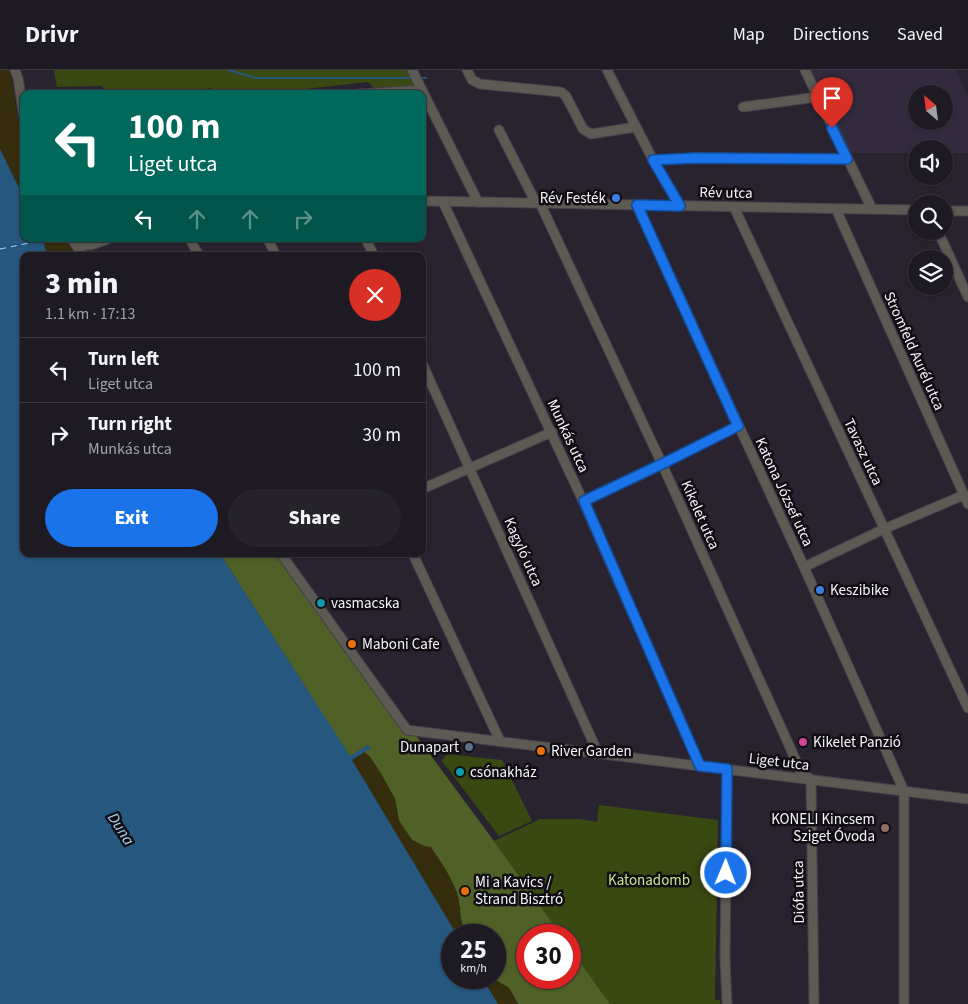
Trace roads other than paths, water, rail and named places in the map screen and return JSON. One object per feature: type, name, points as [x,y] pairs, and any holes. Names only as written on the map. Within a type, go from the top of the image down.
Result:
[{"type":"street","points":[[15,70],[20,91]]},
{"type":"street","points":[[412,70],[421,90]]},
{"type":"street","points":[[467,70],[472,80],[480,84],[561,92],[566,96],[583,129],[591,134],[636,127]]},
{"type":"street","points":[[607,70],[653,160],[680,206]]},
{"type":"street","points":[[805,70],[872,209]]},
{"type":"street","points":[[743,106],[817,97]]},
{"type":"street","points":[[426,100],[478,202]]},
{"type":"street","points":[[499,130],[538,203]]},
{"type":"street","points":[[653,160],[696,158],[847,159]]},
{"type":"street","name":"Rév utca","points":[[426,201],[908,210]]},
{"type":"street","name":"Munkás utca","points":[[443,202],[584,501],[700,766]]},
{"type":"street","name":"Kikelet utca","points":[[538,203],[662,464],[802,774],[811,780]]},
{"type":"street","name":"Katona József utca","points":[[637,205],[804,567],[904,791]]},
{"type":"street","name":"Tavasz utca","points":[[734,207],[968,708]]},
{"type":"street","name":"Stromfeld Aurél utca","points":[[836,209],[968,504]]},
{"type":"street","points":[[953,211],[968,211]]},
{"type":"street","points":[[942,240],[968,297]]},
{"type":"street","points":[[74,242],[91,245],[100,242]]},
{"type":"street","name":"Kagyló utca","points":[[426,372],[598,753]]},
{"type":"street","points":[[584,501],[738,426]]},
{"type":"street","points":[[426,487],[552,432]]},
{"type":"street","points":[[804,567],[964,495]]},
{"type":"street","name":"Liget utca","points":[[285,557],[407,730],[968,799]]},
{"type":"street","points":[[415,557],[500,741]]},
{"type":"street","points":[[727,769],[725,959],[727,1004]]},
{"type":"street","name":"Diófa utca","points":[[811,780],[814,1004]]},
{"type":"street","points":[[904,791],[904,1004]]},
{"type":"water","name":"Duna","points":[[0,149],[20,190],[20,242],[44,242],[46,252],[20,252],[20,557],[222,557],[350,756],[368,745],[371,748],[352,760],[450,924],[441,924],[441,989],[489,989],[498,1004],[0,1004]]},
{"type":"waterway","points":[[228,70],[257,78],[412,78]]},
{"type":"place","name":"Rév Festék","points":[[616,198]]},
{"type":"place","name":"Keszibike","points":[[820,590]]},
{"type":"place","name":"vasmacska","points":[[321,603]]},
{"type":"place","name":"Maboni Cafe","points":[[352,644]]},
{"type":"place","name":"Kikelet Panzió","points":[[803,742]]},
{"type":"place","name":"Dunapart","points":[[469,747]]},
{"type":"place","name":"River Garden","points":[[541,751]]},
{"type":"place","name":"csónakház","points":[[460,772]]},
{"type":"place","name":"KONELI Kincsem Sziget Óvoda","points":[[885,828]]},
{"type":"place","name":"Mi a Kavics / Strand Bisztró","points":[[465,891]]},
{"type":"park label","name":"Katonadomb","points":[[649,880]]}]
